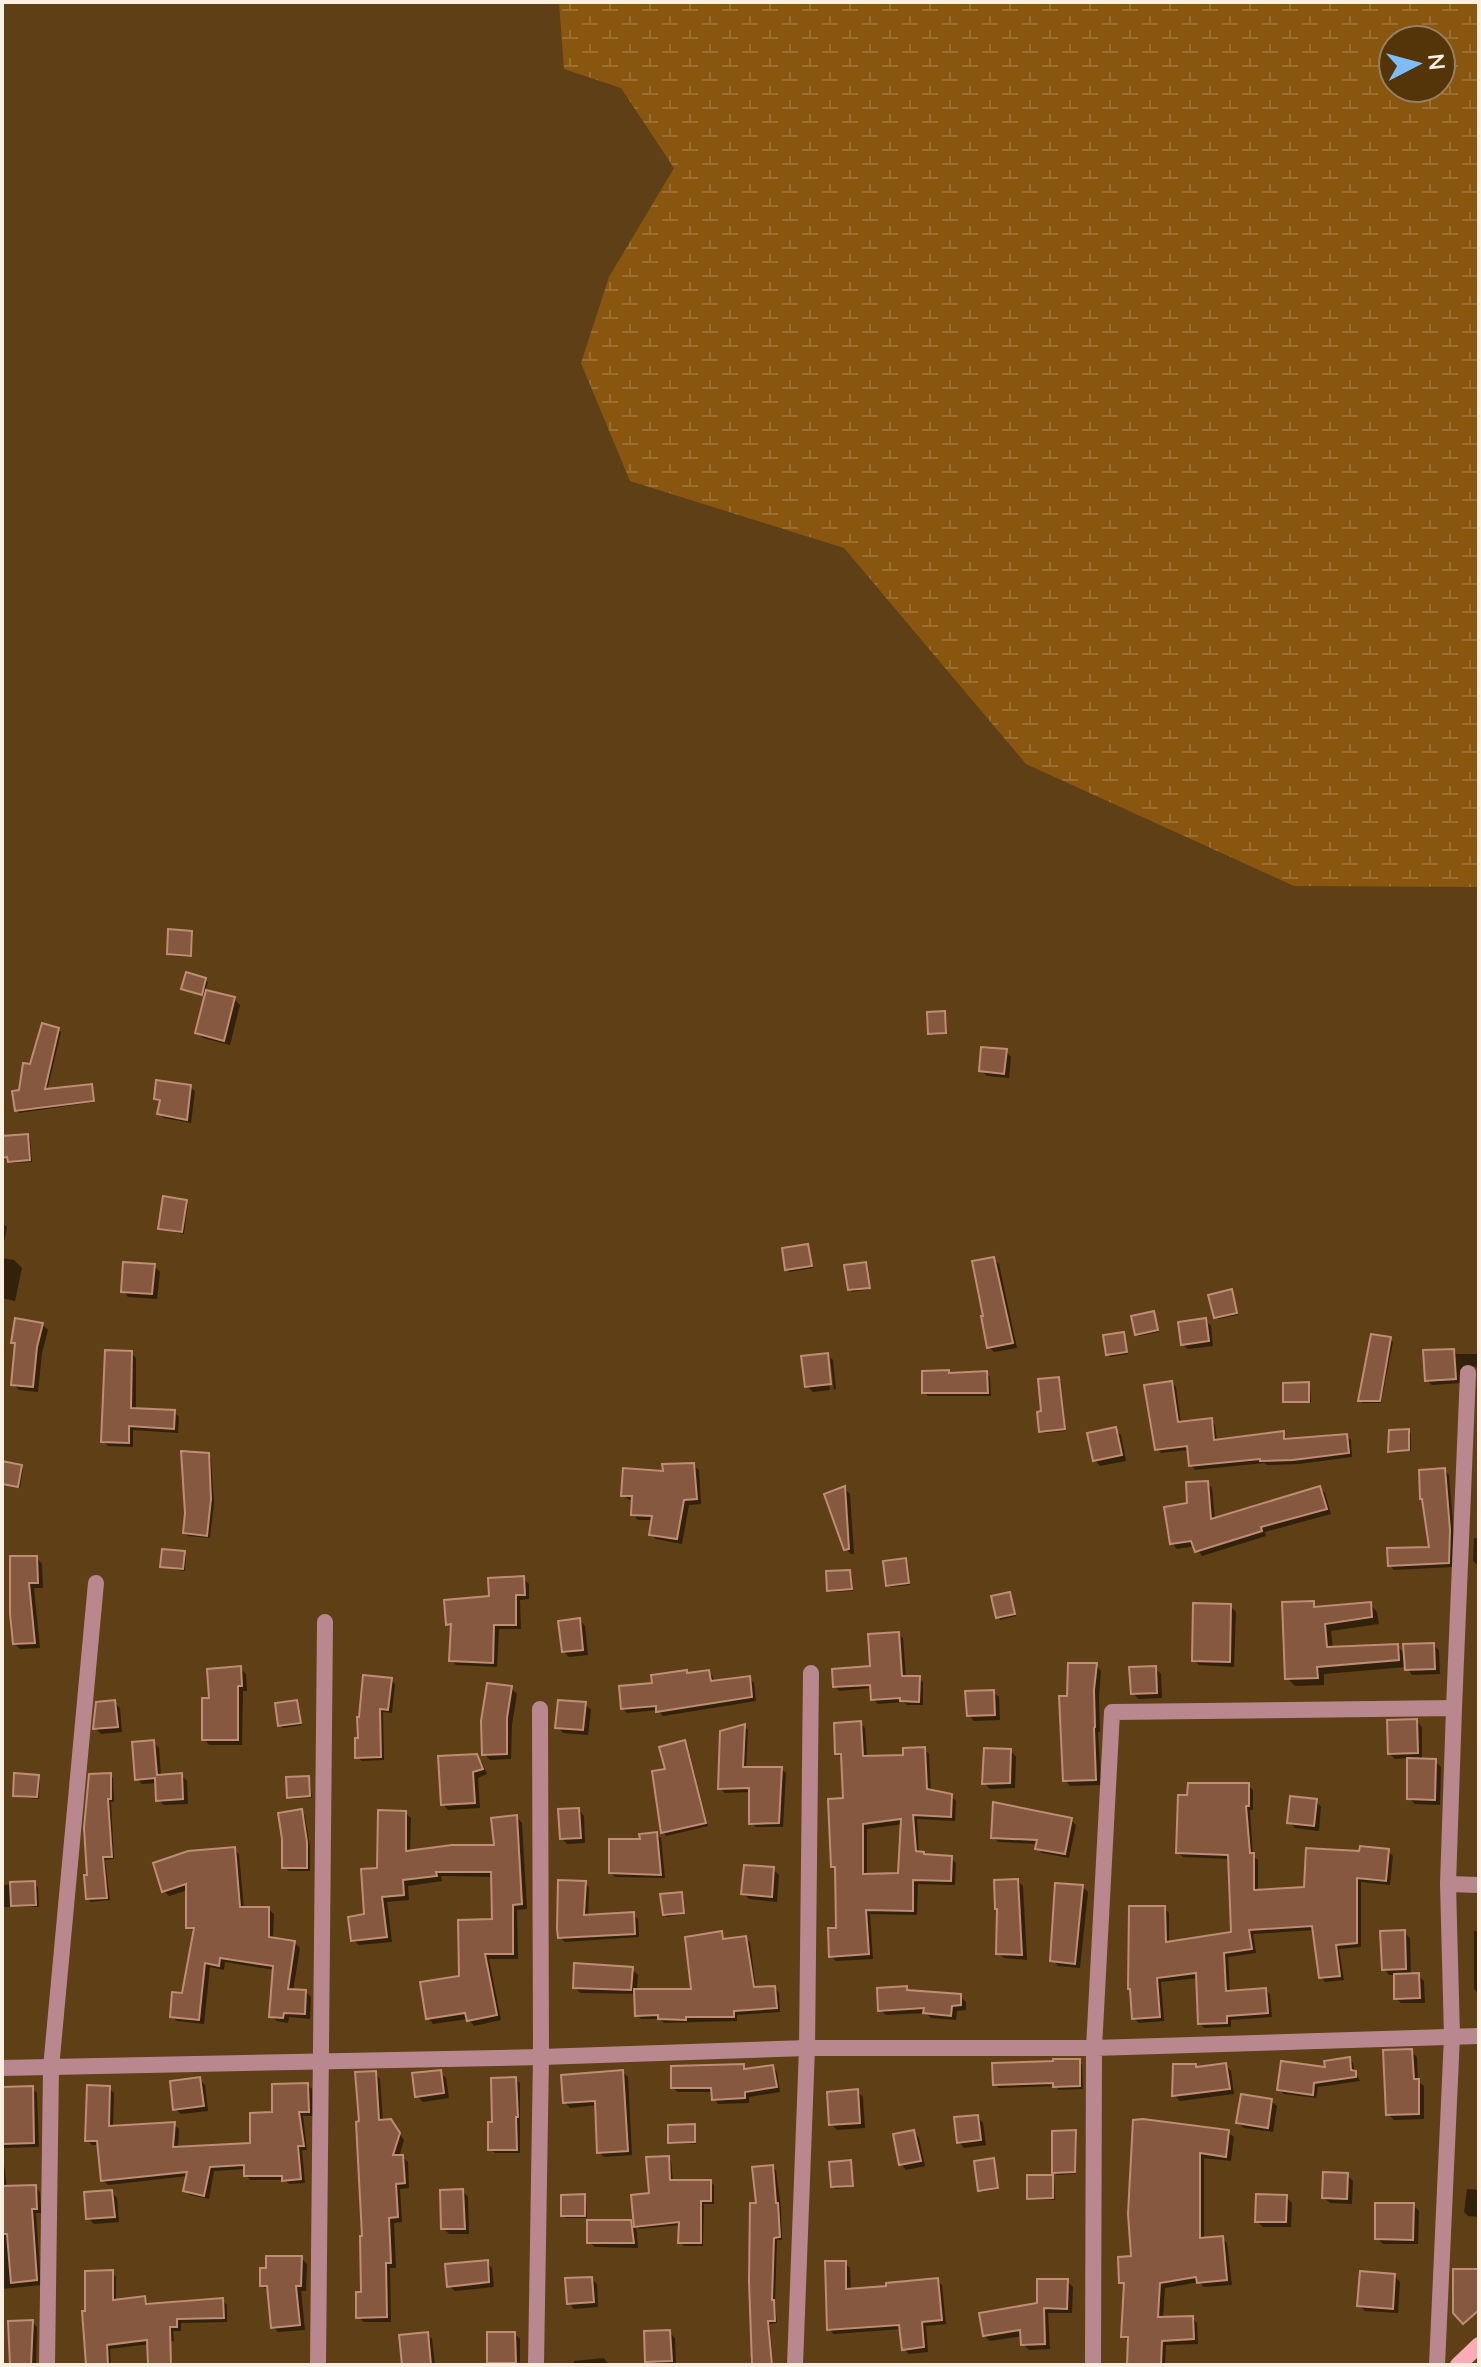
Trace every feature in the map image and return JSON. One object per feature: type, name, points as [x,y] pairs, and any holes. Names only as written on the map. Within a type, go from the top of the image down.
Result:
[{"type":"main road","points":[[1458,2365],[1479,2345]]},
{"type":"street","points":[[1437,2365],[1452,2036],[1448,1884],[1468,1373]]},
{"type":"street","points":[[1460,1570],[1479,1572]]},
{"type":"street","points":[[47,2365],[51,2068],[96,1583]]},
{"type":"street","points":[[318,2365],[325,1622]]},
{"type":"street","points":[[795,2365],[807,2048],[811,1673]]},
{"type":"street","points":[[1093,2365],[1094,2048],[1112,1712],[1454,1708]]},
{"type":"street","points":[[536,2365],[541,2057],[540,1709]]},
{"type":"street","points":[[1448,1884],[1479,1885]]},
{"type":"street","points":[[2,2068],[807,2048],[1094,2048],[1479,2036]]},
{"type":"green space","points":[[559,2],[1479,2],[1479,887],[1294,886],[1026,764],[844,548],[630,481],[581,363],[609,277],[674,168],[621,88],[564,69]]},
{"type":"building","points":[[168,929],[192,931],[191,956],[167,954]]},
{"type":"building","points":[[186,972],[206,978],[202,995],[181,989]]},
{"type":"building","points":[[206,990],[235,997],[224,1041],[195,1033]]},
{"type":"building","points":[[945,1011],[946,1033],[928,1034],[927,1012]]},
{"type":"building","points":[[42,1023],[59,1028],[45,1089],[92,1084],[94,1101],[15,1111],[12,1091],[19,1090],[23,1063],[30,1064]]},
{"type":"building","points":[[981,1047],[1007,1049],[1004,1074],[979,1071]]},
{"type":"building","points":[[156,1080],[191,1085],[187,1120],[157,1114],[160,1100],[154,1099]]},
{"type":"building","points":[[28,1134],[30,1160],[8,1162],[7,1157],[2,1158],[2,1136]]},
{"type":"building","points":[[163,1196],[187,1200],[182,1232],[158,1229]]},
{"type":"building","points":[[808,1244],[812,1266],[785,1270],[782,1248]]},
{"type":"building","points":[[994,1257],[1013,1343],[987,1348],[972,1261]]},
{"type":"building","points":[[123,1262],[155,1264],[152,1294],[121,1292]]},
{"type":"building","points":[[866,1262],[870,1288],[848,1290],[844,1265]]},
{"type":"building","points":[[1232,1289],[1237,1313],[1214,1318],[1208,1295]]},
{"type":"building","points":[[1154,1311],[1158,1330],[1135,1335],[1131,1316]]},
{"type":"building","points":[[15,1318],[43,1323],[33,1387],[11,1385],[15,1343],[11,1343]]},
{"type":"building","points":[[1206,1318],[1209,1341],[1181,1345],[1178,1322]]},
{"type":"building","points":[[1124,1332],[1127,1352],[1106,1355],[1103,1335]]},
{"type":"building","points":[[1371,1334],[1391,1337],[1380,1401],[1358,1401]]},
{"type":"building","points":[[1454,1349],[1456,1379],[1425,1381],[1423,1350]]},
{"type":"building","points":[[105,1350],[132,1351],[131,1408],[175,1410],[174,1429],[129,1426],[129,1443],[101,1442]]},
{"type":"building","points":[[828,1353],[831,1384],[805,1387],[801,1356]]},
{"type":"building","points":[[949,1370],[949,1373],[987,1371],[988,1393],[922,1393],[922,1371]]},
{"type":"building","points":[[1059,1377],[1065,1429],[1039,1432],[1038,1379]]},
{"type":"building","points":[[1172,1381],[1178,1422],[1212,1418],[1214,1440],[1284,1431],[1284,1439],[1347,1434],[1349,1453],[1293,1460],[1260,1459],[1189,1466],[1187,1446],[1155,1450],[1144,1385]]},
{"type":"building","points":[[1309,1382],[1309,1402],[1283,1402],[1283,1383]]},
{"type":"building","points":[[1116,1427],[1122,1455],[1093,1461],[1087,1433]]},
{"type":"building","points":[[1409,1429],[1409,1450],[1388,1452],[1389,1430]]},
{"type":"building","points":[[181,1451],[209,1453],[211,1499],[207,1536],[183,1533],[185,1513]]},
{"type":"building","points":[[2,1461],[22,1465],[18,1487],[2,1484]]},
{"type":"building","points":[[694,1463],[697,1499],[684,1500],[677,1539],[649,1535],[652,1516],[631,1515],[632,1496],[621,1496],[623,1468],[663,1471],[662,1464]]},
{"type":"building","points":[[1445,1468],[1449,1563],[1388,1566],[1387,1548],[1429,1547],[1420,1499],[1419,1470]]},
{"type":"building","points":[[1208,1481],[1211,1519],[1320,1486],[1327,1509],[1261,1527],[1262,1531],[1195,1552],[1191,1541],[1170,1544],[1164,1507],[1187,1503],[1186,1482]]},
{"type":"building","points":[[845,1486],[849,1549],[844,1550],[824,1494]]},
{"type":"building","points":[[162,1549],[185,1551],[183,1569],[160,1567]]},
{"type":"building","points":[[10,1556],[37,1556],[38,1583],[29,1583],[35,1643],[13,1644]]},
{"type":"building","points":[[906,1558],[909,1583],[886,1586],[883,1561]]},
{"type":"building","points":[[850,1570],[852,1589],[827,1591],[826,1571]]},
{"type":"building","points":[[524,1576],[525,1595],[516,1595],[516,1625],[494,1625],[493,1663],[449,1661],[451,1624],[446,1625],[444,1600],[489,1596],[488,1578]]},
{"type":"building","points":[[1010,1592],[1015,1614],[996,1618],[991,1596]]},
{"type":"building","points":[[1314,1601],[1314,1607],[1371,1602],[1372,1617],[1325,1624],[1327,1647],[1398,1644],[1399,1660],[1317,1667],[1318,1678],[1285,1679],[1282,1602]]},
{"type":"building","points":[[1193,1603],[1231,1604],[1230,1662],[1192,1661]]},
{"type":"building","points":[[580,1618],[583,1650],[562,1652],[558,1621]]},
{"type":"building","points":[[899,1632],[902,1676],[920,1676],[919,1702],[900,1701],[900,1698],[871,1700],[870,1685],[833,1687],[832,1669],[870,1666],[868,1634]]},
{"type":"building","points":[[1434,1643],[1435,1669],[1405,1670],[1403,1644]]},
{"type":"building","points":[[1068,1663],[1097,1663],[1094,1690],[1096,1780],[1063,1781],[1059,1696],[1067,1696]]},
{"type":"building","points":[[241,1666],[238,1740],[202,1740],[202,1698],[209,1698],[207,1669]]},
{"type":"building","points":[[1156,1666],[1157,1693],[1131,1694],[1129,1667]]},
{"type":"building","points":[[687,1670],[687,1673],[709,1670],[711,1681],[750,1676],[752,1697],[656,1712],[656,1706],[621,1709],[619,1686],[652,1683],[651,1675]]},
{"type":"building","points":[[363,1675],[392,1678],[388,1710],[380,1709],[381,1757],[355,1758]]},
{"type":"building","points":[[487,1683],[512,1686],[507,1718],[507,1754],[482,1755],[481,1721]]},
{"type":"building","points":[[994,1690],[995,1715],[967,1716],[965,1691]]},
{"type":"building","points":[[115,1700],[118,1727],[93,1729],[96,1702]]},
{"type":"building","points":[[297,1700],[301,1723],[278,1726],[275,1703]]},
{"type":"building","points":[[558,1700],[586,1702],[583,1730],[555,1728]]},
{"type":"building","points":[[1417,1719],[1418,1753],[1388,1754],[1387,1720]]},
{"type":"building","points":[[861,1721],[863,1756],[903,1755],[903,1748],[925,1747],[927,1789],[952,1794],[951,1817],[913,1815],[916,1851],[952,1856],[951,1881],[913,1880],[913,1911],[866,1910],[869,1954],[829,1957],[828,1928],[836,1928],[835,1867],[831,1867],[828,1799],[843,1798],[841,1754],[835,1754],[834,1723]],"holes":[[[901,1819],[898,1873],[863,1874],[863,1824]]]},
{"type":"building","points":[[745,1724],[743,1767],[782,1767],[779,1823],[749,1824],[749,1788],[718,1789],[720,1731]]},
{"type":"building","points":[[154,1740],[157,1775],[182,1773],[183,1799],[156,1801],[155,1778],[135,1780],[132,1742]]},
{"type":"building","points":[[685,1740],[706,1823],[661,1833],[652,1771],[665,1769],[659,1747]]},
{"type":"building","points":[[984,1748],[1011,1749],[1010,1783],[982,1784]]},
{"type":"building","points":[[477,1754],[483,1769],[473,1772],[475,1803],[441,1805],[438,1756]]},
{"type":"building","points":[[1407,1758],[1436,1759],[1435,1800],[1407,1799]]},
{"type":"building","points":[[14,1773],[39,1775],[37,1797],[13,1796]]},
{"type":"building","points":[[111,1773],[111,1799],[108,1799],[112,1857],[103,1857],[107,1898],[86,1899],[84,1828],[89,1774]]},
{"type":"building","points":[[309,1776],[310,1796],[287,1798],[286,1777]]},
{"type":"building","points":[[1188,1783],[1249,1783],[1249,1806],[1246,1806],[1250,1853],[1254,1853],[1254,1890],[1304,1887],[1306,1848],[1359,1851],[1360,1846],[1389,1849],[1386,1881],[1357,1878],[1357,1943],[1336,1945],[1340,1976],[1319,1978],[1312,1926],[1249,1930],[1252,1949],[1224,1953],[1226,1991],[1266,1988],[1268,2013],[1227,2016],[1227,2023],[1198,2024],[1196,1973],[1157,1978],[1160,2017],[1132,2019],[1128,1989],[1129,1906],[1165,1906],[1166,1942],[1231,1932],[1228,1855],[1176,1853],[1178,1795],[1187,1795]]},
{"type":"building","points":[[1290,1796],[1317,1799],[1314,1826],[1287,1823]]},
{"type":"building","points":[[993,1802],[1072,1818],[1065,1854],[1035,1849],[1037,1840],[991,1838]]},
{"type":"building","points":[[579,1808],[581,1838],[560,1839],[558,1809]]},
{"type":"building","points":[[302,1809],[307,1868],[282,1868],[278,1813]]},
{"type":"building","points":[[378,1810],[406,1811],[406,1851],[452,1845],[494,1845],[491,1818],[517,1815],[522,1904],[513,1905],[513,1954],[485,1954],[497,2015],[467,2021],[465,2013],[426,2019],[420,1982],[459,1976],[458,1920],[492,1919],[491,1872],[436,1872],[437,1876],[403,1880],[404,1895],[382,1897],[387,1937],[351,1941],[348,1917],[364,1914],[361,1869],[377,1868]]},
{"type":"building","points":[[657,1832],[661,1875],[609,1873],[609,1839],[640,1839],[639,1834]]},
{"type":"building","points":[[235,1847],[240,1907],[269,1907],[269,1937],[295,1941],[288,1989],[306,1990],[305,2014],[284,2013],[283,2018],[269,2017],[273,1966],[220,1958],[219,1966],[205,1963],[199,2020],[170,2017],[172,1992],[182,1993],[194,1928],[186,1928],[186,1884],[162,1892],[153,1863],[188,1851]]},
{"type":"building","points":[[744,1865],[774,1867],[772,1897],[741,1894]]},
{"type":"building","points":[[1018,1879],[1022,1955],[996,1954],[994,1880]]},
{"type":"building","points":[[558,1880],[586,1881],[584,1915],[634,1912],[635,1934],[558,1938]]},
{"type":"building","points":[[35,1881],[36,1905],[11,1906],[10,1882]]},
{"type":"building","points":[[1055,1883],[1083,1885],[1075,1964],[1050,1961]]},
{"type":"building","points":[[682,1892],[684,1913],[663,1915],[660,1894]]},
{"type":"building","points":[[1405,1930],[1406,1969],[1382,1970],[1380,1931]]},
{"type":"building","points":[[722,1931],[723,1939],[746,1936],[754,1987],[775,1986],[777,2008],[734,2011],[734,2017],[686,2017],[686,2020],[658,2019],[658,2015],[635,2016],[634,1989],[691,1989],[685,1937]]},
{"type":"building","points":[[574,1963],[633,1967],[631,1990],[573,1988]]},
{"type":"building","points":[[1419,1973],[1420,1998],[1394,1999],[1394,1974]]},
{"type":"building","points":[[907,1986],[907,1990],[961,1994],[961,2005],[952,2006],[951,2016],[923,2013],[924,2008],[878,2011],[877,1988]]},
{"type":"building","points":[[1412,2049],[1414,2079],[1419,2079],[1419,2114],[1386,2115],[1383,2050]]},
{"type":"building","points":[[1350,2057],[1351,2070],[1356,2071],[1356,2077],[1314,2083],[1313,2095],[1277,2090],[1281,2061],[1325,2067],[1324,2061]]},
{"type":"building","points":[[1080,2059],[1080,2086],[1053,2087],[1053,2083],[993,2085],[992,2063]]},
{"type":"building","points":[[1226,2063],[1230,2089],[1172,2096],[1173,2064],[1196,2064],[1196,2067]]},
{"type":"building","points":[[744,2064],[744,2069],[773,2065],[777,2087],[745,2092],[745,2098],[712,2100],[711,2088],[671,2088],[671,2066]]},
{"type":"building","points":[[441,2070],[444,2093],[415,2097],[412,2073]]},
{"type":"building","points":[[623,2070],[628,2151],[597,2153],[595,2101],[563,2103],[561,2075]]},
{"type":"building","points":[[376,2071],[379,2120],[391,2119],[400,2133],[393,2155],[403,2155],[405,2183],[396,2184],[398,2217],[389,2218],[391,2263],[386,2263],[387,2317],[356,2318],[356,2292],[361,2292],[362,2236],[355,2072]]},
{"type":"building","points":[[200,2077],[204,2106],[173,2110],[170,2081]]},
{"type":"building","points":[[516,2077],[517,2150],[488,2150],[488,2122],[492,2122],[491,2078]]},
{"type":"building","points":[[308,2083],[309,2112],[299,2112],[304,2146],[298,2146],[301,2179],[282,2181],[282,2176],[244,2176],[244,2165],[210,2167],[204,2196],[183,2191],[187,2172],[101,2181],[97,2141],[85,2141],[87,2085],[110,2086],[109,2126],[175,2122],[173,2147],[250,2143],[250,2113],[272,2112],[272,2084]]},
{"type":"building","points":[[33,2086],[34,2143],[2,2144],[2,2087]]},
{"type":"building","points":[[858,2089],[860,2123],[829,2125],[827,2092]]},
{"type":"building","points":[[1241,2094],[1272,2099],[1268,2128],[1236,2123]]},
{"type":"building","points":[[978,2115],[981,2140],[957,2143],[954,2117]]},
{"type":"building","points":[[1133,2120],[1229,2130],[1226,2157],[1200,2153],[1200,2238],[1223,2236],[1227,2280],[1197,2283],[1196,2277],[1160,2283],[1158,2317],[1193,2316],[1194,2339],[1162,2341],[1161,2365],[1127,2365],[1128,2337],[1121,2337],[1124,2283],[1119,2283],[1118,2257],[1131,2256],[1128,2214]]},
{"type":"building","points":[[695,2124],[695,2142],[668,2143],[668,2125]]},
{"type":"building","points":[[914,2130],[921,2161],[899,2165],[893,2134]]},
{"type":"building","points":[[1076,2130],[1075,2172],[1052,2173],[1052,2131]]},
{"type":"building","points":[[669,2156],[670,2180],[711,2180],[711,2201],[701,2201],[701,2243],[678,2243],[679,2222],[634,2227],[631,2195],[649,2193],[646,2157]]},
{"type":"building","points":[[994,2158],[998,2188],[978,2191],[974,2161]]},
{"type":"building","points":[[851,2160],[853,2186],[831,2187],[829,2162]]},
{"type":"building","points":[[773,2165],[780,2237],[774,2238],[772,2300],[775,2321],[768,2321],[772,2365],[752,2365],[750,2203],[756,2203],[752,2167]]},
{"type":"building","points":[[1323,2172],[1348,2173],[1347,2199],[1322,2198]]},
{"type":"building","points":[[1027,2175],[1053,2175],[1053,2198],[1027,2199]]},
{"type":"building","points":[[36,2185],[37,2209],[32,2209],[37,2280],[11,2283],[7,2234],[2,2234],[2,2186]]},
{"type":"building","points":[[463,2189],[465,2229],[441,2229],[440,2190]]},
{"type":"building","points":[[112,2190],[115,2217],[86,2219],[84,2192]]},
{"type":"building","points":[[585,2194],[585,2216],[561,2216],[561,2195]]},
{"type":"building","points":[[1256,2194],[1287,2195],[1286,2222],[1255,2222]]},
{"type":"building","points":[[1375,2203],[1414,2203],[1413,2240],[1375,2239]]},
{"type":"building","points":[[587,2220],[631,2220],[634,2243],[587,2243]]},
{"type":"building","points":[[266,2256],[302,2256],[301,2286],[296,2286],[300,2325],[271,2328],[267,2286],[260,2286],[260,2268],[266,2268]]},
{"type":"building","points":[[488,2260],[489,2282],[447,2287],[445,2264]]},
{"type":"building","points":[[825,2261],[846,2261],[846,2289],[938,2278],[942,2320],[922,2322],[924,2347],[902,2350],[899,2325],[827,2330]]},
{"type":"building","points":[[1453,2269],[1479,2269],[1479,2310],[1463,2324],[1453,2313]]},
{"type":"building","points":[[113,2270],[113,2300],[145,2296],[146,2304],[223,2298],[224,2318],[177,2319],[177,2327],[170,2327],[171,2365],[148,2365],[147,2340],[107,2345],[108,2365],[86,2365],[82,2311],[85,2311],[85,2271]]},
{"type":"building","points":[[1360,2271],[1395,2274],[1393,2309],[1357,2306]]},
{"type":"building","points":[[592,2277],[594,2302],[567,2304],[565,2278]]},
{"type":"building","points":[[1037,2279],[1068,2279],[1067,2309],[1044,2308],[1045,2344],[1021,2345],[1020,2330],[983,2336],[979,2313],[1037,2303]]},
{"type":"building","points":[[33,2320],[31,2365],[10,2365],[8,2321]]},
{"type":"building","points":[[670,2330],[672,2361],[645,2362],[644,2331]]},
{"type":"building","points":[[428,2332],[431,2365],[402,2365],[399,2335]]},
{"type":"building","points":[[487,2332],[515,2332],[516,2363],[487,2363]]}]
